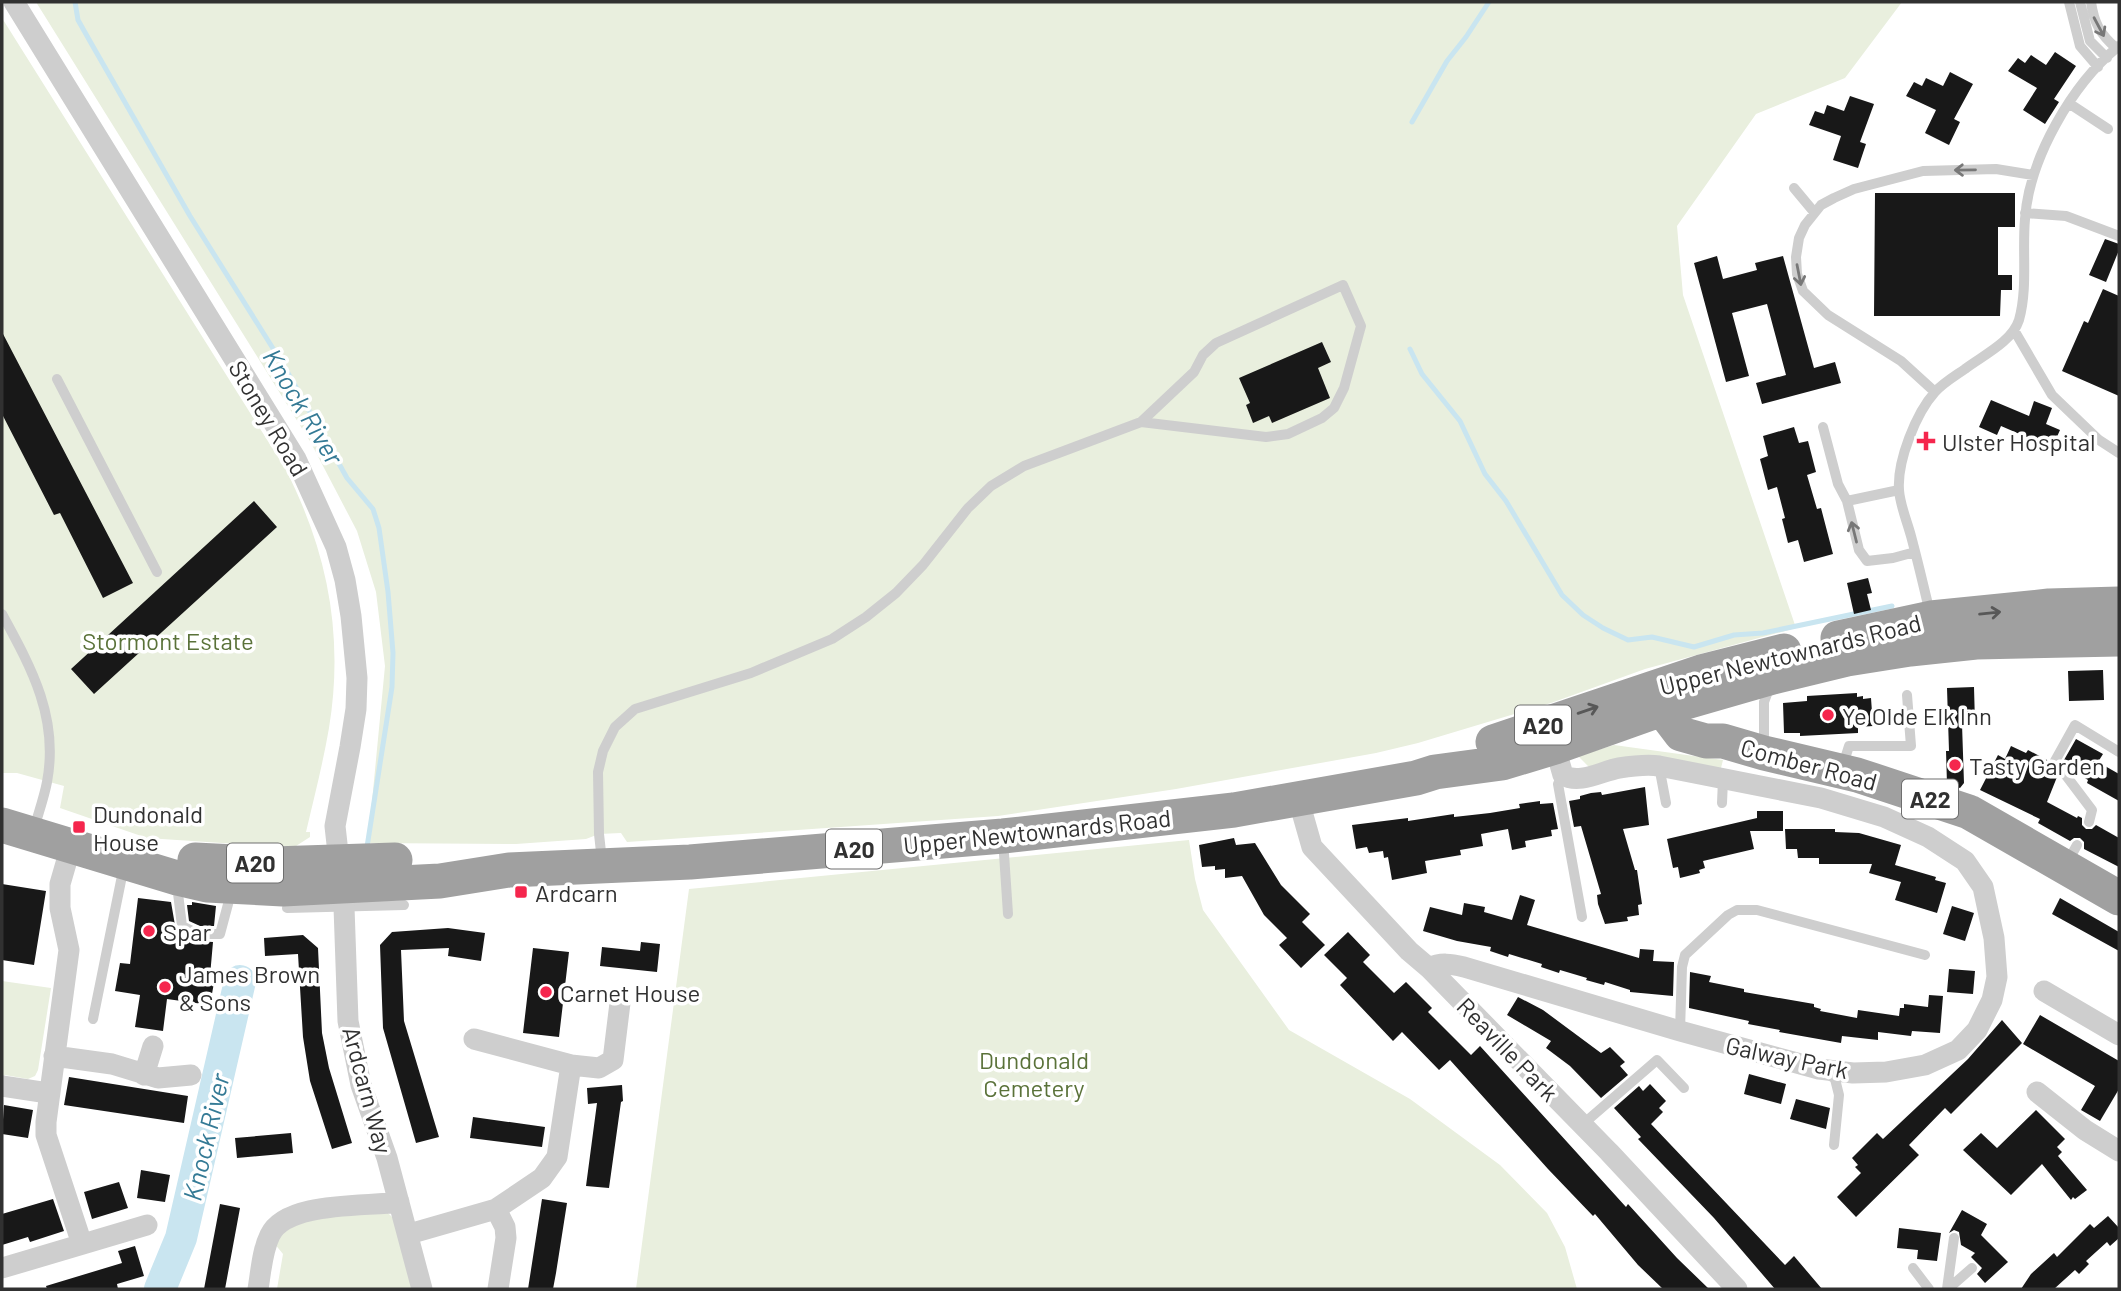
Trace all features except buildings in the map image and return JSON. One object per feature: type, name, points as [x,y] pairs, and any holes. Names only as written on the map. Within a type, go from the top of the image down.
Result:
[{"type":"highway","name":"Upper Newtownards Road","points":[[17,830],[207,885],[284,889],[440,881],[509,870],[712,860],[1003,836],[1187,816],[1298,799],[1416,778],[1435,772],[1502,763],[1559,761],[1659,698],[1727,664],[1934,632],[2049,606],[2116,604]]},
{"type":"highway","name":"Upper Newtownards Road","points":[[1435,772],[1460,753],[1659,698],[1728,690],[1847,659],[1934,632],[2026,639],[2119,639]]},
{"type":"highway","points":[[1726,741],[1716,725],[1714,714],[1715,705],[1728,690]]},
{"type":"highway","name":"Comber Road","points":[[1659,698],[1681,734],[1706,741],[1726,741],[1841,771],[1969,812],[2020,839],[2070,857],[2119,898]]},
{"type":"highway","name":"Comber Road","points":[[1616,726],[1674,743],[1711,748],[1726,741]]},
{"type":"highway","name":"Upper Newtownards Road","points":[[118,860],[128,852],[206,861],[261,863],[341,885]]},
{"type":"street","name":"Stoney Road","points":[[14,2],[296,459],[336,547],[351,616],[356,678],[352,734],[335,826],[341,885]]},
{"type":"street","name":"Galway Park","points":[[1429,968],[1437,964],[1457,965],[1680,1031],[1820,1069],[1853,1073],[1885,1072],[1925,1065],[1958,1050],[1977,1030],[1992,1000],[1997,977],[1994,938],[1983,887],[1965,861],[1928,837],[1884,817],[1821,797],[1650,765],[1617,769],[1577,779],[1559,761]]},
{"type":"street","name":"Reaville Park","points":[[1298,799],[1312,847],[1409,951],[1429,968],[1582,1125],[1737,1289]]},
{"type":"street","points":[[71,846],[60,884],[60,908],[69,950],[48,1093],[46,1135],[82,1244]]},
{"type":"street","name":"Ardcarn Way","points":[[341,885],[348,1021],[362,1085],[409,1234],[422,1289]]},
{"type":"street","points":[[2044,991],[2119,1035]]},
{"type":"street","points":[[474,1039],[571,1065],[599,1068],[612,1060],[620,1003]]},
{"type":"street","points":[[144,1076],[153,1046]]},
{"type":"street","points":[[54,1056],[112,1064],[144,1076],[167,1078],[191,1075]]},
{"type":"street","points":[[409,1234],[496,1209],[542,1178],[557,1157],[571,1065]]},
{"type":"street","points":[[2,1086],[48,1093]]},
{"type":"street","points":[[2037,1092],[2085,1130],[2119,1151]]},
{"type":"street","points":[[258,1289],[271,1233],[288,1217],[316,1210],[399,1202]]},
{"type":"street","points":[[496,1209],[505,1227],[506,1238],[498,1289]]},
{"type":"street","points":[[2,1268],[147,1226]]},
{"type":"lane","points":[[2069,2],[2080,46],[2098,67]]},
{"type":"lane","points":[[2080,2],[2090,41],[2107,58]]},
{"type":"lane","points":[[1934,632],[1899,490],[1901,466],[1916,421],[1935,392],[1994,349],[2019,322],[2023,297],[2025,213],[2033,175],[2054,130],[2070,104],[2098,67],[2118,47],[2101,34],[2091,2]]},
{"type":"lane","points":[[2070,104],[2108,129]]},
{"type":"lane","points":[[1935,392],[1884,349],[1828,315],[1803,291],[1797,274],[1799,238],[1821,205],[1854,189],[1923,171],[1996,169],[2033,175]]},
{"type":"lane","points":[[1794,188],[1814,212]]},
{"type":"lane","points":[[2025,213],[2066,216],[2119,236]]},
{"type":"lane","points":[[603,867],[599,834],[598,772],[603,751],[615,727],[635,709],[751,673],[832,639],[896,593],[923,565],[968,508],[991,486],[1024,466],[1141,422],[1194,372],[1203,355],[1216,344],[1343,285],[1361,326],[1345,388],[1334,408],[1322,418],[1288,434],[1266,437],[1141,422]]},
{"type":"lane","points":[[2014,330],[2052,395],[2099,440],[2119,453]]},
{"type":"lane","points":[[57,379],[157,572]]},
{"type":"lane","points":[[1823,427],[1838,484],[1847,501],[1858,550],[1867,561],[1915,552]]},
{"type":"lane","points":[[1847,501],[1899,490]]},
{"type":"lane","points":[[2,614],[37,681],[49,729],[47,781],[17,830]]},
{"type":"lane","points":[[1764,753],[1764,702],[1773,677]]},
{"type":"lane","points":[[1841,771],[1849,746],[1911,746],[1906,695]]},
{"type":"lane","points":[[2089,822],[2092,810],[2055,761],[2075,725],[2119,751]]},
{"type":"lane","points":[[1559,761],[1559,784],[1582,917]]},
{"type":"lane","points":[[1659,766],[1665,803]]},
{"type":"lane","points":[[1722,803],[1723,780]]},
{"type":"lane","points":[[1003,836],[1008,914]]},
{"type":"lane","points":[[93,1019],[118,860]]},
{"type":"lane","points":[[177,878],[182,926],[198,934],[220,934],[233,886]]},
{"type":"lane","points":[[287,908],[341,885],[404,905]]},
{"type":"lane","points":[[1680,1031],[1682,967],[1685,955],[1702,937],[1737,911],[1757,910],[1925,956]]},
{"type":"lane","points":[[1582,1125],[1657,1060],[1684,1088]]},
{"type":"lane","points":[[1820,1069],[1835,1079],[1839,1096],[1834,1146]]},
{"type":"lane","points":[[1947,1289],[1954,1238]]},
{"type":"lane","points":[[1913,1268],[1929,1289]]},
{"type":"lane","points":[[1947,1289],[1972,1268]]},
{"type":"green space","points":[[36,2],[1902,2],[1845,78],[1756,114],[1677,226],[1683,295],[1796,628],[1645,669],[1551,703],[1376,753],[1176,789],[998,816],[627,842],[621,833],[599,834],[586,839],[516,844],[368,843],[385,666],[376,592],[357,531],[311,443]]},
{"type":"green space","name":"Stormont Estate","points":[[2,18],[286,470],[313,532],[329,596],[335,661],[327,741],[306,832],[310,832],[310,837],[296,846],[147,838],[60,808],[64,786],[17,773],[2,773]]},
{"type":"green space","points":[[1614,745],[1723,760],[1721,768],[1590,768],[1578,756]]},
{"type":"green space","name":"Dundonald Cemetery","points":[[1189,840],[1203,910],[1289,1030],[1410,1099],[1500,1165],[1547,1213],[1565,1247],[1577,1289],[636,1289],[689,889]]},
{"type":"green space","points":[[2,981],[51,988],[38,1070],[35,1076],[28,1079],[5,1075],[2,1079]]},
{"type":"green space","points":[[388,1213],[397,1222],[414,1289],[277,1289],[283,1254],[274,1243],[297,1218]]},
{"type":"waterway","name":"Knock River","points":[[75,2],[78,20],[190,216],[284,366],[347,478],[373,509],[379,528],[388,592],[393,653],[392,687],[367,847]]},
{"type":"waterway","points":[[1412,122],[1447,61],[1489,2]]},
{"type":"waterway","points":[[1410,349],[1422,374],[1460,421],[1485,474],[1506,501],[1562,595],[1583,615],[1603,628],[1628,640],[1652,637],[1694,647],[1734,635],[1763,633],[1892,606]]},
{"type":"waterway","name":"Knock River","points":[[160,1289],[181,1238],[240,981]]},
{"type":"place","name":"Ulster Hospital","points":[[1926,441]]},
{"type":"place","name":"Ye Olde Elk Inn","points":[[1828,715]]},
{"type":"place","name":"Tasty Garden","points":[[1955,765]]},
{"type":"place","name":"Dundonald House","points":[[79,827]]},
{"type":"place","name":"Ardcarn","points":[[521,892]]},
{"type":"place","name":"Spar","points":[[149,931]]},
{"type":"place","name":"James Brown & Sons","points":[[165,987]]},
{"type":"place","name":"Carnet House","points":[[546,992]]}]
